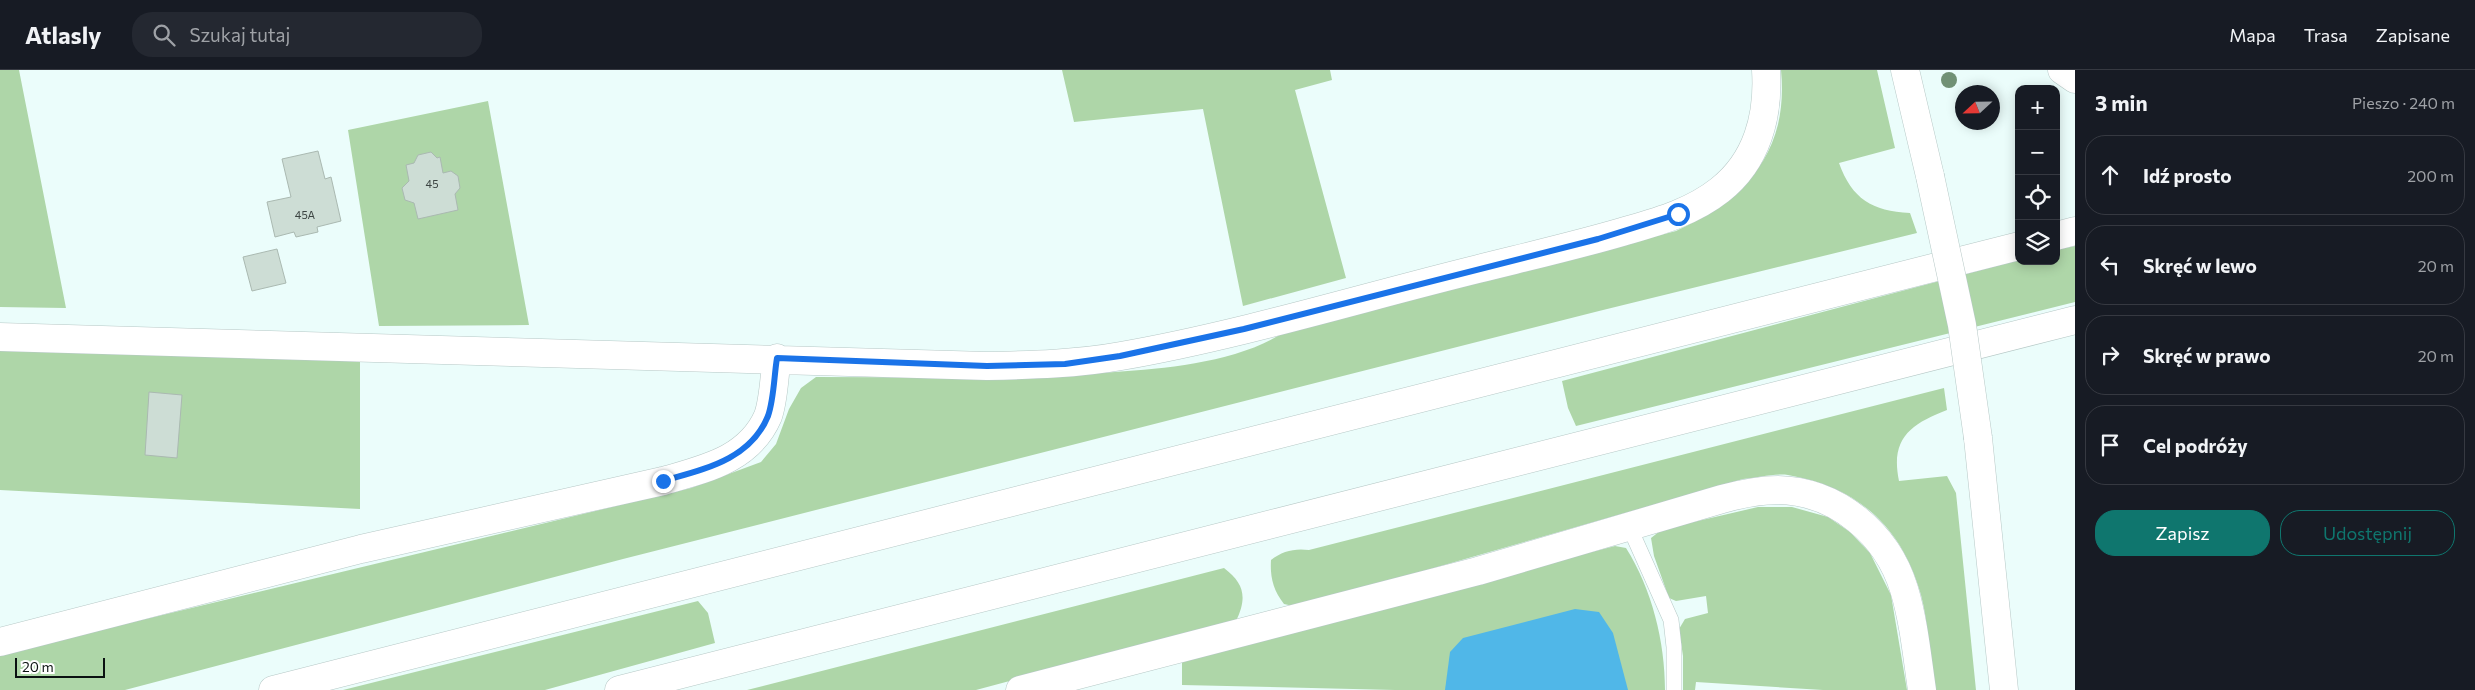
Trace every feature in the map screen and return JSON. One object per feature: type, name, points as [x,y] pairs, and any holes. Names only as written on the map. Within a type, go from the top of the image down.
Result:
[{"type":"main road","points":[[0,337],[777,358],[987,366],[1065,364],[1120,356],[1244,329],[1626,231],[1678,214],[1702,203],[1734,177],[1758,140],[1765,99],[1766,70]]},
{"type":"main road","points":[[1906,70],[1962,326],[1978,438],[2004,690]]},
{"type":"main road","points":[[2062,70],[2075,79]]},
{"type":"main road","points":[[2060,235],[2075,231]]},
{"type":"main road","points":[[273,690],[2015,247]]},
{"type":"main road","points":[[619,690],[2075,320]]},
{"type":"main road","points":[[0,642],[361,549],[663,481],[726,461],[743,450],[758,434],[768,414],[777,358]]},
{"type":"main road","points":[[1020,690],[1478,571],[1722,499],[1750,492],[1778,490],[1802,492],[1824,499],[1844,509],[1864,525],[1881,544],[1904,588],[1922,690]]},
{"type":"lane","points":[[1629,526],[1670,620],[1674,647],[1674,690]]},
{"type":"green space","points":[[0,70],[19,70],[66,308],[0,307]]},
{"type":"green space","points":[[1062,70],[1330,70],[1332,80],[1295,90],[1346,278],[1243,306],[1203,109],[1074,122]]},
{"type":"green space","points":[[1781,70],[1877,70],[1895,148],[1839,163],[1850,186],[1857,194],[1874,206],[1910,213],[1917,233],[1599,311],[623,559],[125,690],[0,690],[0,654],[691,488],[761,462],[776,444],[789,409],[801,388],[816,377],[966,378],[1078,375],[1204,362],[1247,350],[1286,331],[1676,231],[1701,218],[1723,203],[1742,187],[1758,169],[1770,148],[1778,125],[1782,99]]},
{"type":"green space","points":[[488,101],[529,325],[379,326],[348,130]]},
{"type":"green space","points":[[2075,246],[2075,302],[1576,426],[1568,408],[1562,381],[2015,261],[2015,265],[2060,265],[2060,249]]},
{"type":"green space","points":[[0,346],[360,359],[360,509],[0,490]]},
{"type":"green space","points":[[1944,388],[1947,410],[1923,421],[1906,435],[1901,443],[1897,466],[1899,481],[1947,476],[1956,493],[1976,690],[1933,690],[1924,606],[1921,595],[1913,571],[1902,549],[1889,530],[1874,514],[1856,500],[1836,489],[1788,475],[1743,479],[1298,607],[1284,604],[1277,594],[1273,583],[1271,560],[1289,551],[1309,550]]},
{"type":"green space","points":[[1758,507],[1792,507],[1828,517],[1850,532],[1870,553],[1891,595],[1907,690],[1823,690],[1696,682],[1695,690],[1683,690],[1683,656],[1679,629],[1685,619],[1708,613],[1706,596],[1676,601],[1669,598],[1654,556],[1651,538],[1660,531],[1672,527]]},
{"type":"green space","points":[[1615,546],[1626,548],[1650,598],[1663,653],[1665,690],[1395,690],[1182,685],[1182,658]]},
{"type":"green space","points":[[1224,568],[1236,580],[1242,592],[1242,605],[1236,621],[976,690],[747,690]]},
{"type":"green space","points":[[698,601],[708,613],[715,643],[545,690],[343,690]]},
{"type":"water","points":[[1575,609],[1599,612],[1613,633],[1628,690],[1445,690],[1450,652],[1463,638]]},
{"type":"building","points":[[318,151],[325,179],[331,177],[341,221],[317,227],[318,232],[296,237],[294,232],[275,237],[267,202],[291,197],[282,159]]},
{"type":"building","points":[[431,152],[437,158],[440,157],[443,173],[451,171],[458,176],[460,188],[455,194],[458,210],[418,219],[414,203],[405,200],[402,188],[409,181],[406,165],[414,163],[418,155]]},
{"type":"building","points":[[277,249],[286,283],[252,291],[243,257]]},
{"type":"building","points":[[149,392],[182,395],[177,458],[145,455]]},
{"type":"route","points":[[663,481],[726,461],[743,450],[758,434],[768,414],[777,358],[987,366],[1065,364],[1120,356],[1244,329],[1598,239],[1678,214]]}]
